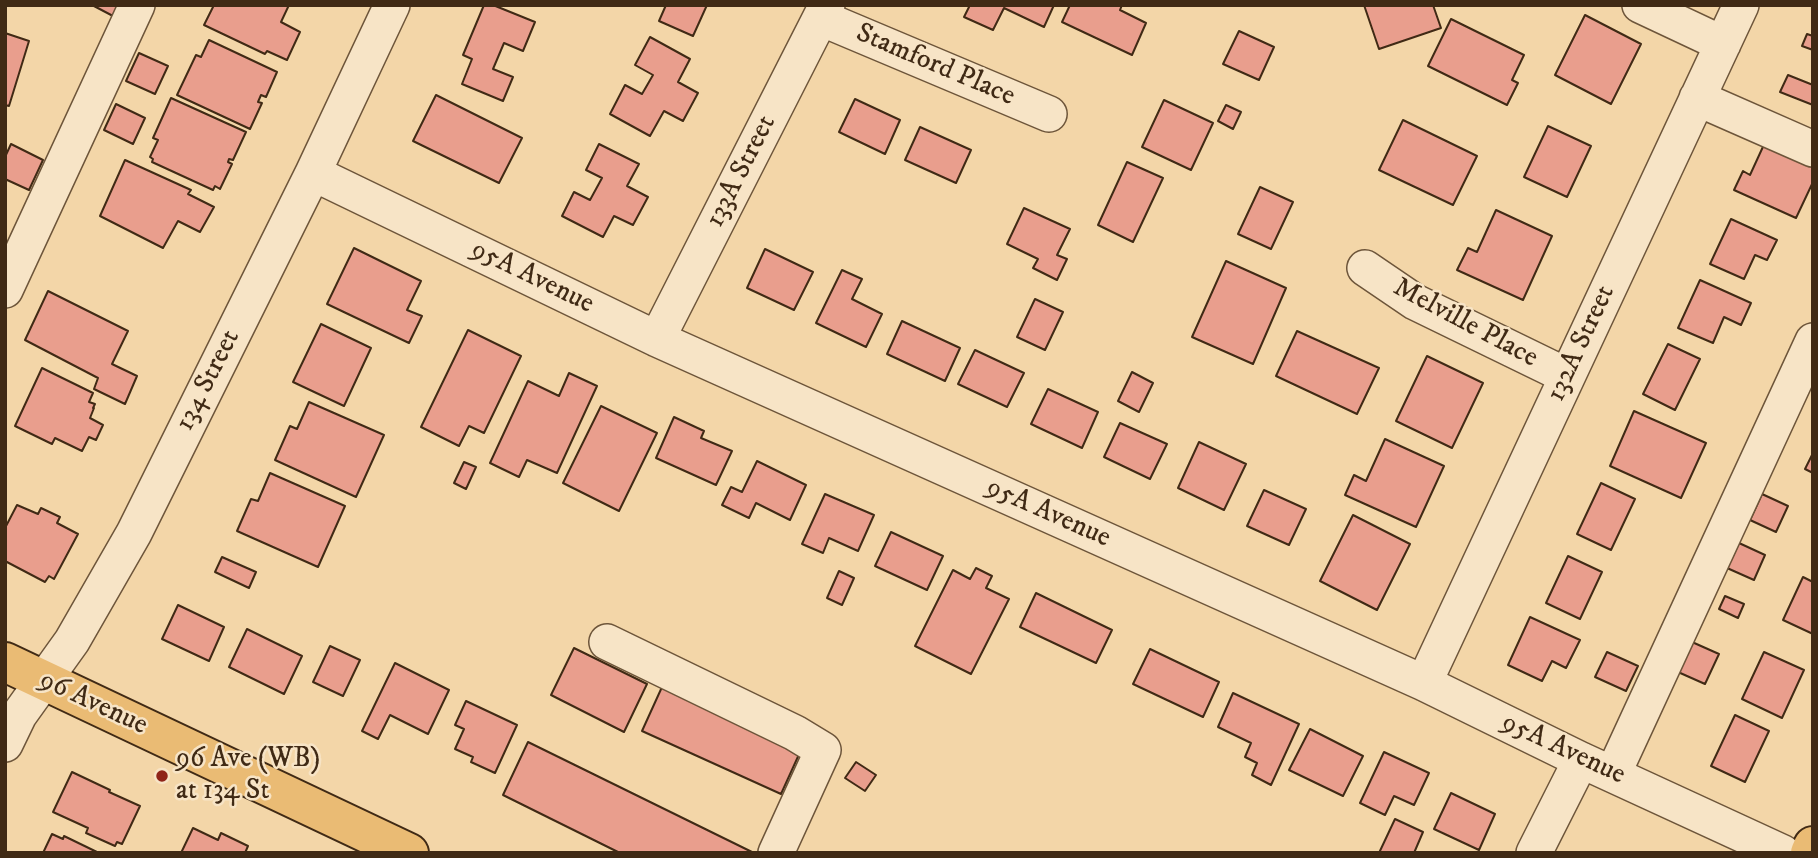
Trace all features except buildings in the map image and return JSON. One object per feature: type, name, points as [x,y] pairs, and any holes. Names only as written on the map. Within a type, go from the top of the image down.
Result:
[{"type":"main road","name":"96 Avenue","points":[[5,662],[388,848]]},
{"type":"main road","points":[[1810,853],[1813,846]]},
{"type":"street","points":[[5,290],[137,5]]},
{"type":"street","name":"134 Street","points":[[5,744],[19,715],[72,641],[134,533],[313,173],[392,5]]},
{"type":"street","points":[[1640,5],[1723,44]]},
{"type":"street","name":"132A Street","points":[[1424,683],[1741,5]]},
{"type":"street","name":"Stamford Place","points":[[824,11],[1049,114]]},
{"type":"street","name":"133A Street","points":[[657,339],[824,11]]},
{"type":"street","points":[[1697,98],[1813,149]]},
{"type":"street","name":"95A Avenue","points":[[313,173],[657,339],[1424,683],[1581,760],[1783,853]]},
{"type":"street","name":"Melville Place","points":[[1365,268],[1415,302],[1567,376]]},
{"type":"street","points":[[1613,774],[1813,341]]},
{"type":"street","points":[[607,642],[795,733],[823,750],[776,853]]},
{"type":"street","points":[[1534,853],[1581,760]]},
{"type":"place","name":"96 Ave (WB) at 134 St","points":[[162,776]]}]
